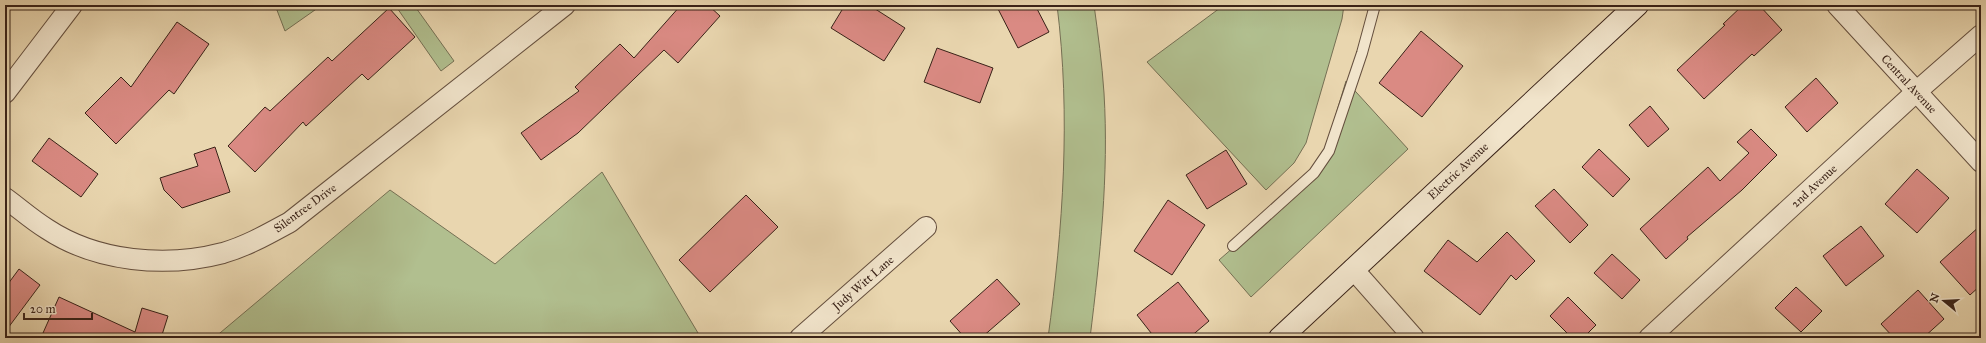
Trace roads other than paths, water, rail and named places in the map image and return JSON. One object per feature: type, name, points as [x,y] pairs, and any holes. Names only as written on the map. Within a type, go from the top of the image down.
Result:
[{"type":"street","points":[[5,93],[72,5]]},
{"type":"street","name":"Silentree Drive","points":[[5,198],[48,230],[82,246],[117,257],[155,261],[191,260],[224,253],[257,241],[290,222],[565,5]]},
{"type":"street","name":"Electric Avenue","points":[[1280,338],[1637,5]]},
{"type":"street","name":"Central Avenue","points":[[1837,5],[1981,162]]},
{"type":"street","name":"2nd Avenue","points":[[1649,338],[1916,92],[1981,36]]},
{"type":"street","name":"Judy Witt Lane","points":[[800,338],[926,227]]},
{"type":"street","points":[[1353,269],[1414,338]]},
{"type":"lane","points":[[1233,246],[1314,173],[1329,151],[1362,53],[1375,5]]}]
